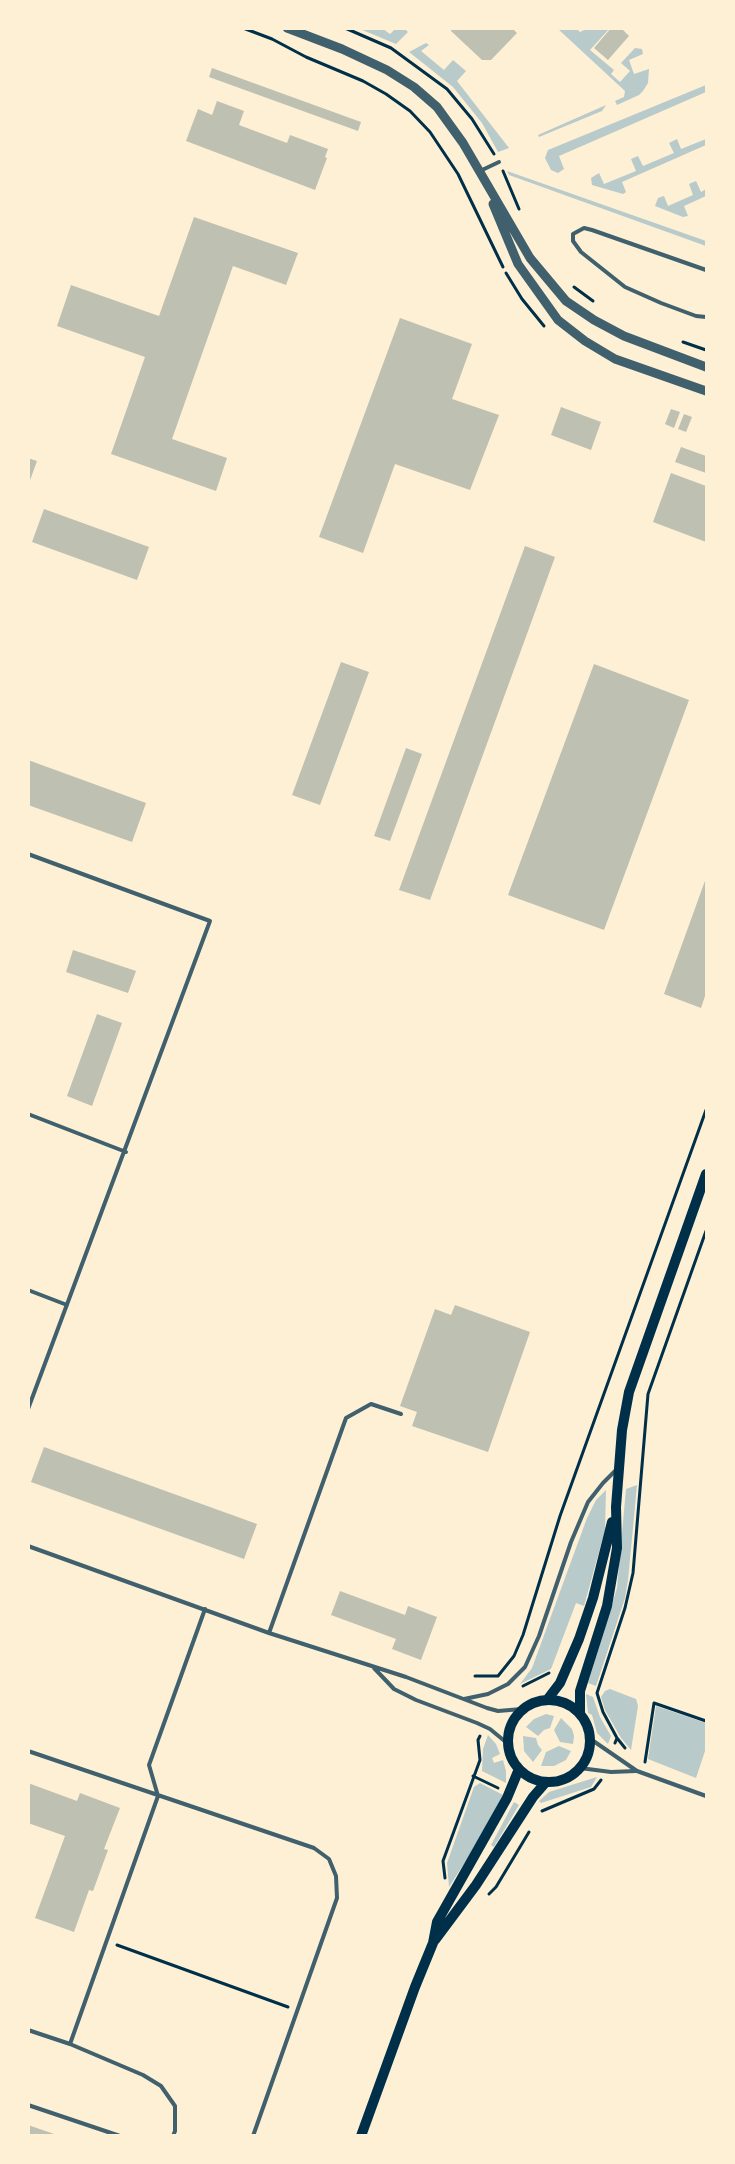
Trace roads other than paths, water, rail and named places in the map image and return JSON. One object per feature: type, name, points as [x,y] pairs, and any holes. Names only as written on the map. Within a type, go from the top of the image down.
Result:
[{"type":"main road","points":[[580,1713],[581,1685],[607,1606],[617,1548],[616,1507],[622,1430],[629,1392],[706,1174]]},
{"type":"main road","points":[[547,1700],[560,1683],[582,1629],[593,1598],[616,1507]]},
{"type":"main road","points":[[547,1700],[563,1702],[580,1713],[590,1738],[588,1751],[580,1768],[565,1779],[546,1782],[528,1777],[519,1769],[512,1759],[507,1743],[510,1724],[522,1709],[532,1702],[547,1700]]},
{"type":"main road","points":[[361,2136],[433,1943],[437,1922],[507,1798],[519,1769]]},
{"type":"main road","points":[[433,1943],[476,1886],[533,1797],[546,1782]]},
{"type":"street","points":[[287,28],[364,58],[387,70],[414,87],[437,107],[480,172],[530,258],[561,297],[594,320],[624,336],[706,367]]},
{"type":"street","points":[[480,172],[518,264],[558,320],[585,341],[615,359],[706,391]]},
{"type":"lane","points":[[480,172],[499,162]]},
{"type":"lane","points":[[706,270],[592,230],[584,228],[573,234],[573,241],[580,252],[625,287],[696,316],[706,317]]},
{"type":"lane","points":[[548,308],[561,297]]},
{"type":"lane","points":[[28,854],[210,921],[126,1152],[28,1409]]},
{"type":"lane","points":[[28,1114],[126,1152]]},
{"type":"lane","points":[[28,1290],[67,1305]]},
{"type":"lane","points":[[269,1633],[346,1418],[371,1404],[401,1414]]},
{"type":"lane","points":[[464,1699],[488,1694],[508,1684],[525,1667],[539,1636],[571,1542],[588,1502],[620,1466]]},
{"type":"lane","points":[[28,1546],[269,1633],[406,1677],[498,1711],[522,1709]]},
{"type":"lane","points":[[70,2044],[158,1796],[149,1765],[205,1609]]},
{"type":"lane","points":[[373,1668],[394,1689],[416,1700],[477,1723],[507,1743]]},
{"type":"lane","points":[[590,1738],[637,1771],[706,1796]]},
{"type":"lane","points":[[28,1751],[314,1848],[329,1859],[336,1876],[337,1898],[253,2136]]},
{"type":"lane","points":[[580,1768],[611,1772],[637,1771]]},
{"type":"lane","points":[[28,2030],[70,2044],[143,2075],[161,2086],[175,2106],[173,2136]]},
{"type":"lane","points":[[28,2105],[120,2136]]}]
